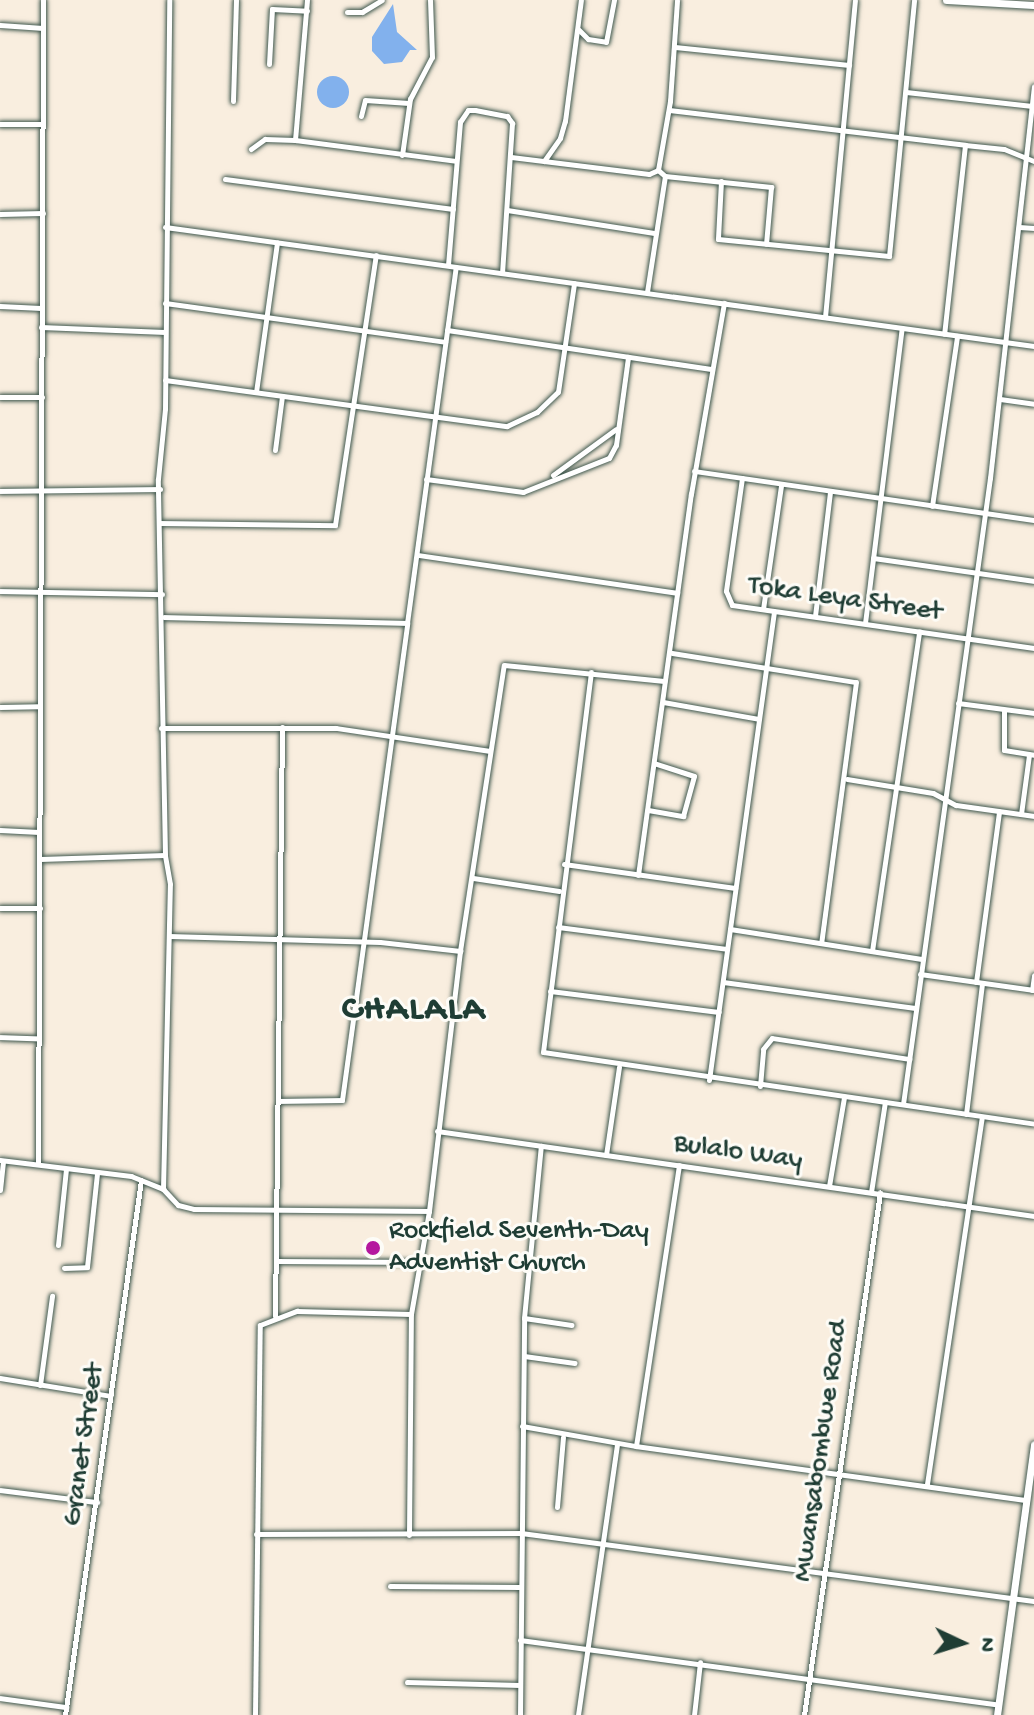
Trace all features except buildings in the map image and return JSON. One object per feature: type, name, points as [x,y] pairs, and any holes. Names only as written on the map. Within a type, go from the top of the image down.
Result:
[{"type":"street","points":[[38,1164],[43,0]]},
{"type":"street","points":[[163,1189],[170,884],[165,855],[161,728],[163,617],[160,489],[165,380],[169,0]]},
{"type":"street","points":[[233,101],[236,0]]},
{"type":"street","points":[[295,140],[307,0]]},
{"type":"street","points":[[347,12],[362,12],[382,0]]},
{"type":"street","points":[[402,155],[409,103],[432,57],[430,0]]},
{"type":"street","points":[[544,161],[562,129],[581,0]]},
{"type":"street","points":[[578,29],[588,39],[606,42],[614,0]]},
{"type":"street","points":[[658,170],[669,110],[677,0]]},
{"type":"street","points":[[825,317],[828,252],[855,0]]},
{"type":"street","points":[[721,181],[718,239],[889,256],[903,140],[914,0]]},
{"type":"street","points":[[946,0],[1034,5]]},
{"type":"street","points":[[269,64],[272,9],[307,11]]},
{"type":"street","points":[[0,25],[43,28]]},
{"type":"street","points":[[675,47],[849,65]]},
{"type":"street","points":[[903,1104],[1000,399],[1034,86]]},
{"type":"street","points":[[906,92],[1032,106]]},
{"type":"street","points":[[361,116],[365,100],[409,103]]},
{"type":"street","points":[[448,265],[460,122],[468,110],[510,118],[511,157],[502,273]]},
{"type":"street","points":[[669,110],[903,140],[1004,149],[1034,161]]},
{"type":"street","points":[[0,124],[42,124]]},
{"type":"street","points":[[251,149],[265,139],[295,140],[456,161]]},
{"type":"street","points":[[944,334],[965,145]]},
{"type":"street","points":[[511,157],[649,174],[658,170]]},
{"type":"street","points":[[658,170],[665,176],[771,187],[766,244]]},
{"type":"street","points":[[647,292],[665,176]]},
{"type":"street","points":[[225,179],[453,209]]},
{"type":"street","points":[[507,210],[654,233]]},
{"type":"street","points":[[0,214],[43,213]]},
{"type":"street","points":[[165,227],[1034,346]]},
{"type":"street","points":[[1019,227],[1034,228]]},
{"type":"street","points":[[256,392],[277,242]]},
{"type":"street","points":[[161,523],[335,525],[356,407],[376,255]]},
{"type":"street","points":[[278,1101],[342,1100],[418,555],[433,417],[456,267]]},
{"type":"street","points":[[165,380],[497,427],[537,412],[558,392],[574,283]]},
{"type":"street","points":[[165,303],[445,342]]},
{"type":"street","points":[[638,875],[664,681],[672,653],[694,471],[724,303]]},
{"type":"street","points":[[0,306],[41,308]]},
{"type":"street","points":[[41,327],[165,332]]},
{"type":"street","points":[[865,623],[902,328]]},
{"type":"street","points":[[447,330],[711,369]]},
{"type":"street","points":[[932,506],[957,336]]},
{"type":"street","points":[[548,478],[611,456],[628,357]]},
{"type":"street","points":[[275,450],[282,396]]},
{"type":"street","points":[[0,397],[42,397]]},
{"type":"street","points":[[1000,399],[1034,404]]},
{"type":"street","points":[[426,479],[523,492],[548,478],[617,428]]},
{"type":"street","points":[[694,471],[1034,520]]},
{"type":"street","name":"Toka Leya Street","points":[[742,478],[725,599],[732,605],[1034,648]]},
{"type":"street","points":[[763,609],[781,485]]},
{"type":"street","points":[[0,491],[160,489]]},
{"type":"street","points":[[815,616],[830,492]]},
{"type":"street","points":[[418,555],[677,593]]},
{"type":"street","points":[[873,558],[1034,581]]},
{"type":"street","points":[[0,591],[162,594]]},
{"type":"street","points":[[709,1080],[774,611]]},
{"type":"street","points":[[163,617],[407,623]]},
{"type":"street","points":[[872,951],[919,631]]},
{"type":"street","points":[[672,653],[856,682],[847,779],[821,943]]},
{"type":"street","points":[[409,1535],[411,1314],[429,1211],[460,951],[489,751],[506,663],[664,681]]},
{"type":"street","points":[[591,672],[560,891],[543,1052],[619,1067],[1034,1124]]},
{"type":"street","points":[[663,702],[759,719]]},
{"type":"street","points":[[958,703],[1034,713]]},
{"type":"street","points":[[0,707],[39,706]]},
{"type":"street","points":[[1004,710],[1004,750],[1032,755],[1021,814]]},
{"type":"street","points":[[161,728],[282,727],[392,734],[489,751]]},
{"type":"street","points":[[275,1316],[282,727]]},
{"type":"street","points":[[648,810],[683,816],[694,776],[654,763]]},
{"type":"street","points":[[847,779],[896,787],[999,812],[1034,816]]},
{"type":"street","points":[[966,1114],[999,812]]},
{"type":"street","points":[[0,830],[39,832]]},
{"type":"street","points":[[40,859],[165,855]]},
{"type":"street","points":[[564,864],[735,888]]},
{"type":"street","points":[[473,878],[560,891]]},
{"type":"street","points":[[0,908],[40,908]]},
{"type":"street","points":[[558,927],[727,949]]},
{"type":"street","points":[[730,929],[922,959]]},
{"type":"street","points":[[169,936],[365,942],[460,951]]},
{"type":"street","points":[[920,974],[1033,990],[1034,975]]},
{"type":"street","points":[[723,982],[915,1008]]},
{"type":"street","points":[[550,991],[719,1012]]},
{"type":"street","points":[[0,1037],[38,1038]]},
{"type":"street","points":[[760,1086],[763,1049],[772,1038],[909,1059]]},
{"type":"street","points":[[606,1155],[619,1067]]},
{"type":"street","points":[[829,1187],[844,1097]]},
{"type":"street","points":[[871,1192],[885,1102]]},
{"type":"street","points":[[927,1484],[982,1117]]},
{"type":"street","name":"Bulalo Way","points":[[437,1131],[1034,1216]]},
{"type":"street","points":[[520,1715],[524,1318],[541,1146]]},
{"type":"street","points":[[0,1190],[2,1160],[141,1180],[163,1189],[178,1205],[194,1209],[429,1211]]},
{"type":"street","points":[[636,1446],[679,1165]]},
{"type":"street","points":[[58,1245],[66,1169]]},
{"type":"street","points":[[64,1268],[87,1267],[97,1173]]},
{"type":"street","name":"Granet Street","points":[[65,1715],[141,1180]]},
{"type":"street","name":"Mwansabombwe Road","points":[[804,1715],[880,1193]]},
{"type":"street","points":[[276,1261],[420,1262]]},
{"type":"street","points":[[40,1385],[52,1296]]},
{"type":"street","points":[[255,1715],[259,1328],[275,1316],[313,1310],[411,1314]]},
{"type":"street","points":[[524,1318],[571,1325]]},
{"type":"street","points":[[524,1356],[575,1363]]},
{"type":"street","points":[[0,1378],[111,1396]]},
{"type":"street","points":[[522,1426],[563,1437],[927,1484],[1028,1506]]},
{"type":"street","points":[[557,1507],[563,1437]]},
{"type":"street","points":[[578,1715],[617,1444]]},
{"type":"street","points":[[520,1640],[811,1678],[998,1712],[1034,1445]]},
{"type":"street","points":[[0,1490],[97,1502]]},
{"type":"street","points":[[256,1534],[521,1533],[1034,1601]]},
{"type":"street","points":[[390,1586],[520,1587]]},
{"type":"street","points":[[694,1715],[700,1662]]},
{"type":"street","points":[[407,1682],[520,1685]]},
{"type":"street","points":[[0,1698],[66,1707]]},
{"type":"water","points":[[393,4],[397,32],[417,50],[410,50],[402,62],[384,64],[372,51],[372,37]]},
{"type":"water","points":[[333,76],[344,81],[349,92],[344,103],[333,108],[322,103],[317,92],[322,81]]},
{"type":"place","name":"Rockfield Seventh-Day Adventist Church","points":[[373,1248]]},
{"type":"district","name":"CHALALA","points":[[414,1011]]}]
